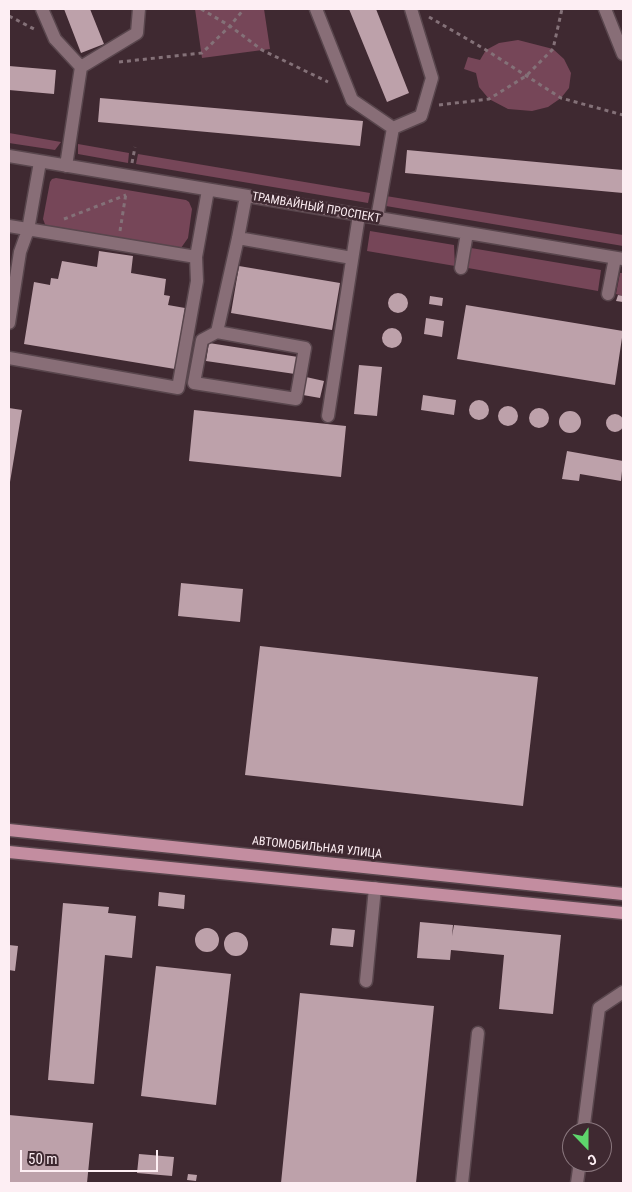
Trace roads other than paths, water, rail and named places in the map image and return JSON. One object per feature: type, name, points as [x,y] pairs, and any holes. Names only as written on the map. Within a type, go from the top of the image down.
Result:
[{"type":"main road","name":"АВТОМОБИЛЬНАЯ УЛИЦА","points":[[9,830],[623,894]]},
{"type":"main road","points":[[9,852],[623,913]]},
{"type":"street","points":[[42,9],[55,39],[81,67]]},
{"type":"street","points":[[81,67],[137,33],[139,9]]},
{"type":"street","points":[[316,9],[352,100],[393,128]]},
{"type":"street","points":[[605,9],[623,54]]},
{"type":"street","points":[[393,128],[421,116],[432,78],[418,11]]},
{"type":"street","points":[[66,166],[81,67]]},
{"type":"street","points":[[377,218],[393,128]]},
{"type":"street","name":"ТРАМВАЙНЫЙ ПРОСПЕКТ","points":[[9,156],[619,259]]},
{"type":"street","points":[[9,323],[20,252],[28,230],[40,162]]},
{"type":"street","points":[[9,358],[178,388],[197,280],[196,257],[208,190]]},
{"type":"street","points":[[217,332],[305,348],[296,399],[194,383],[202,340],[217,332],[246,196]]},
{"type":"street","points":[[328,416],[359,215]]},
{"type":"street","points":[[9,226],[196,257]]},
{"type":"street","points":[[461,268],[467,233]]},
{"type":"street","points":[[238,238],[352,258]]},
{"type":"street","points":[[608,294],[619,259]]},
{"type":"street","points":[[366,981],[375,888]]},
{"type":"street","points":[[584,1122],[599,1008],[623,992]]},
{"type":"street","points":[[462,1183],[478,1033]]}]
